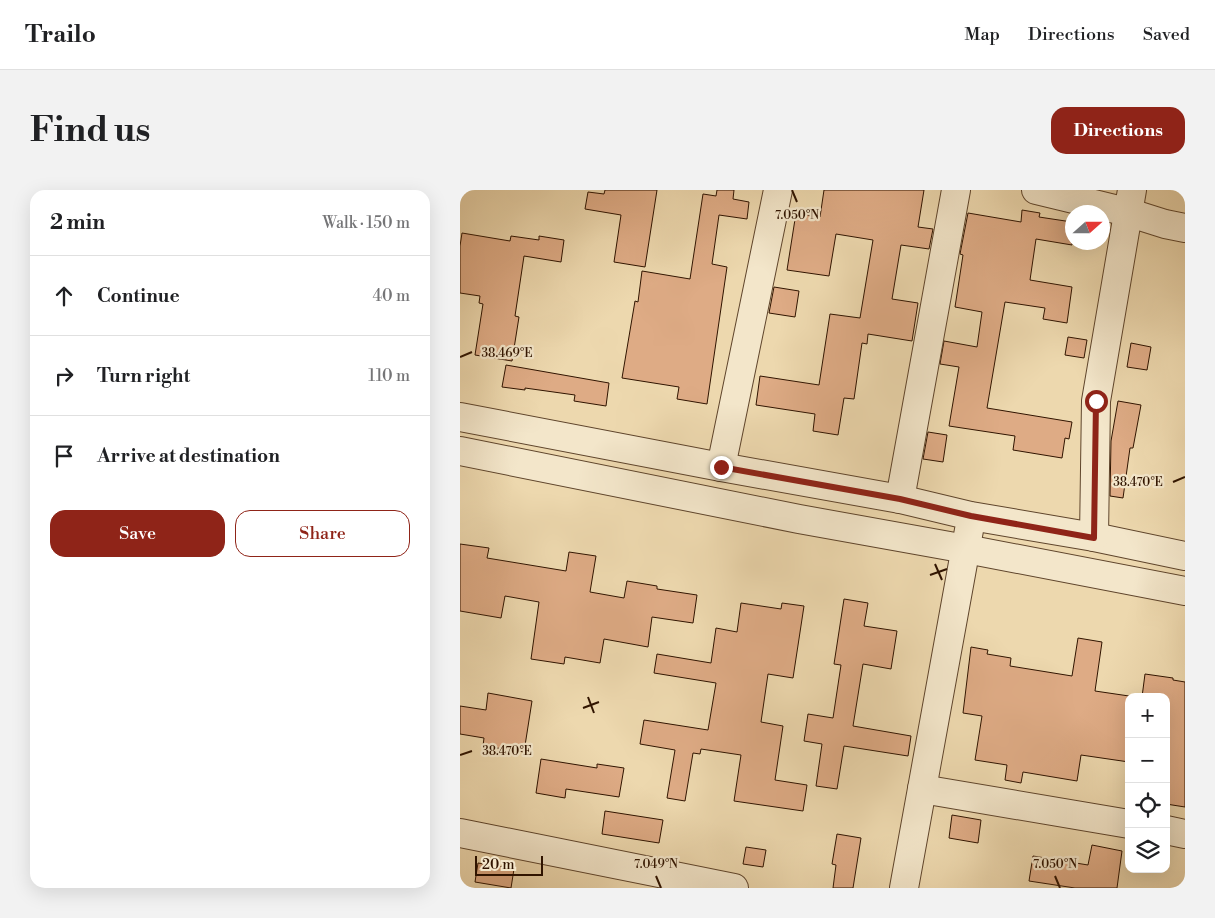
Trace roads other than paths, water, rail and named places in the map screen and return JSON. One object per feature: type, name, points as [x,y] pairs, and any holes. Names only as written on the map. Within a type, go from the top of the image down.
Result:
[{"type":"street","points":[[721,467],[778,190]]},
{"type":"street","points":[[900,499],[956,190]]},
{"type":"street","points":[[1036,190],[1130,201],[1165,224],[1185,228]]},
{"type":"street","points":[[1094,538],[1096,401],[1130,201]]},
{"type":"street","points":[[460,417],[900,499],[971,516],[1185,556]]},
{"type":"street","points":[[460,451],[790,517],[966,548],[1185,591]]},
{"type":"street","points":[[904,888],[971,516]]},
{"type":"street","points":[[922,789],[1125,823]]},
{"type":"street","points":[[1170,831],[1185,834]]},
{"type":"street","points":[[460,833],[734,888]]}]
